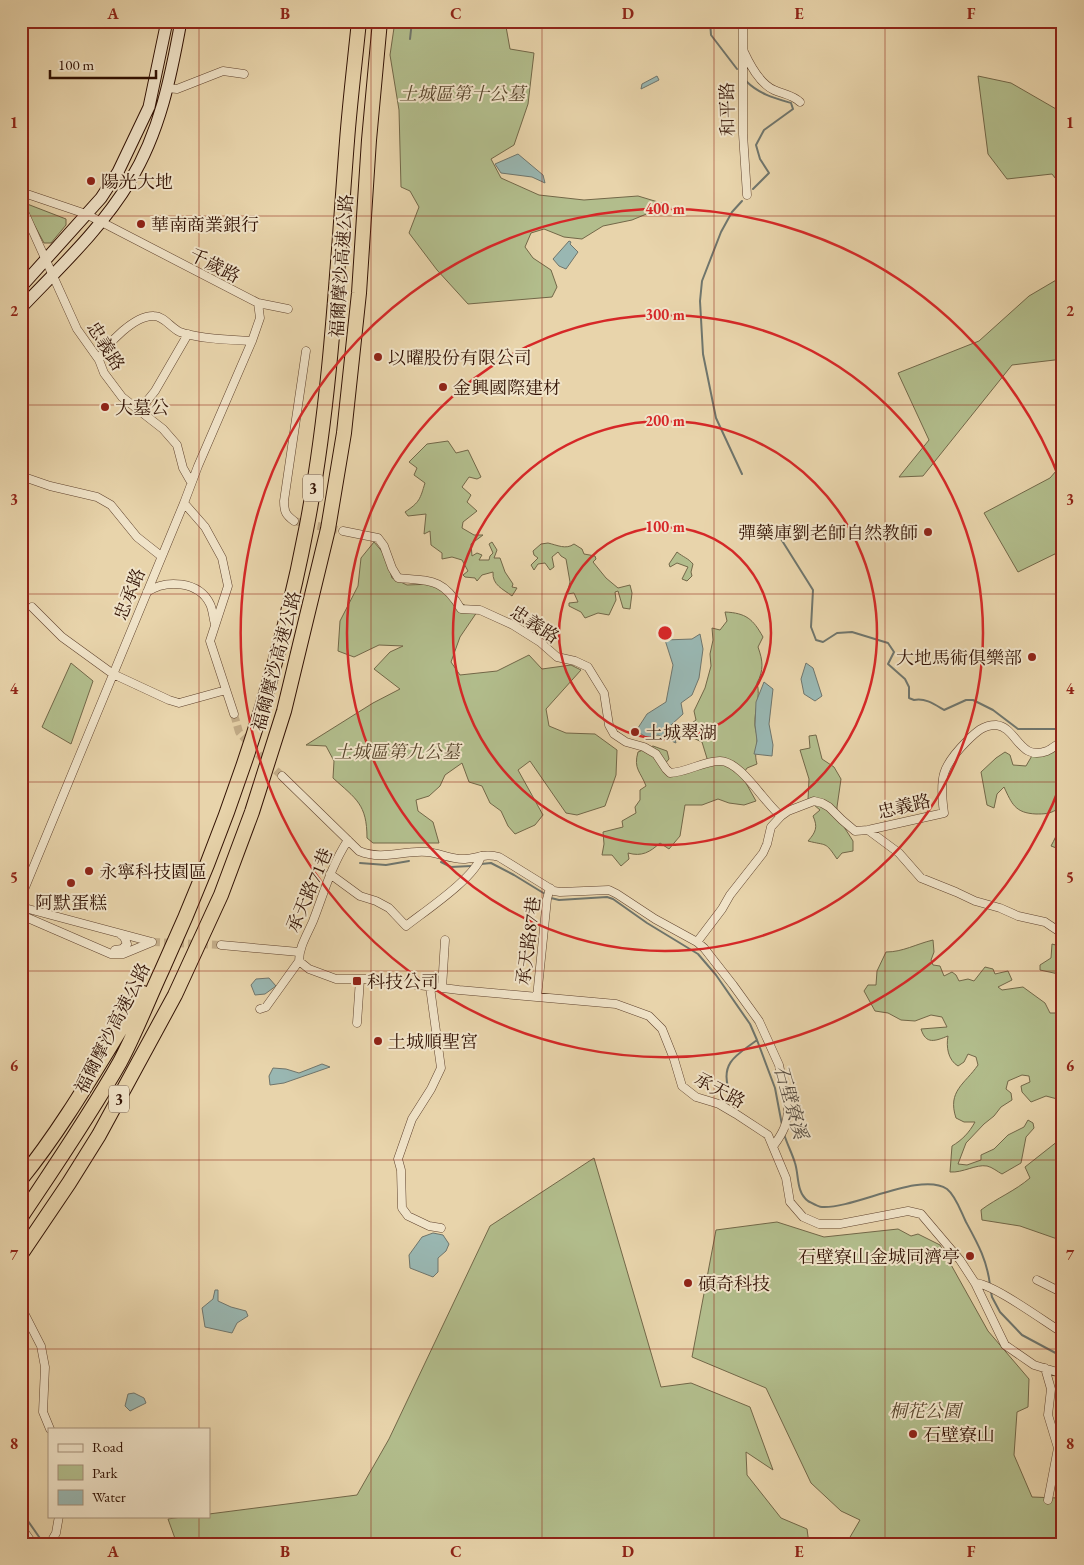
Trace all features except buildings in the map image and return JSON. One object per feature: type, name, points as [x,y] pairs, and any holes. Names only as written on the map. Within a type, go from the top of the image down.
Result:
[{"type":"highway","name":"福爾摩沙高速公路","points":[[21,1217],[84,1122],[121,1058],[172,949],[229,805],[261,709],[287,616],[307,524],[323,418],[336,294],[347,137],[359,21]]},
{"type":"highway","name":"福爾摩沙高速公路","points":[[21,1254],[69,1184],[99,1134],[175,995],[221,895],[252,812],[284,711],[328,529],[344,433],[359,293],[369,140],[380,21]]},
{"type":"highway","points":[[21,1179],[42,1153],[84,1090],[172,949]]},
{"type":"main road","points":[[21,287],[101,198],[118,172],[149,107],[167,21]]},
{"type":"main road","points":[[21,308],[100,222],[130,181],[150,142],[161,114],[181,21]]},
{"type":"street","name":"和平路","points":[[742,21],[742,134],[747,195]]},
{"type":"street","points":[[743,50],[764,82],[772,90],[795,98],[800,102]]},
{"type":"street","points":[[167,88],[177,89],[223,71],[244,74]]},
{"type":"street","name":"千歲路","points":[[21,192],[86,214],[258,303],[288,308]]},
{"type":"street","points":[[21,199],[34,197]]},
{"type":"street","name":"忠義路","points":[[21,205],[77,328],[99,360],[104,372],[122,397],[163,429],[177,445],[183,468],[191,482]]},
{"type":"street","name":"忠承路","points":[[21,897],[191,482],[252,341],[260,318],[258,303]]},
{"type":"street","points":[[99,360],[110,342],[143,318],[154,316],[160,318],[173,328],[188,334],[252,341]]},
{"type":"street","points":[[139,411],[155,391],[188,334]]},
{"type":"street","points":[[294,521],[286,515],[284,502],[306,351]]},
{"type":"street","points":[[21,476],[50,486],[97,497],[111,505],[137,537],[161,556]]},
{"type":"street","points":[[184,503],[204,527],[222,558],[228,586],[210,642],[234,714]]},
{"type":"street","name":"忠義路","points":[[343,531],[378,538],[384,546],[398,578],[425,580],[440,584],[454,597],[461,609],[480,610],[513,625],[540,642],[558,657],[575,661],[588,667],[604,693],[609,725],[614,734],[626,742],[644,747],[656,754],[670,773],[683,772],[702,765],[722,761],[733,766],[748,779],[780,816],[796,807],[814,801],[829,807],[855,831],[868,830],[944,813],[942,796],[945,770],[949,761],[976,731],[985,726],[998,725],[1004,728],[1026,750],[1035,754],[1047,751],[1063,741]]},
{"type":"street","points":[[147,592],[162,585],[186,584],[210,603],[216,624]]},
{"type":"street","points":[[32,607],[62,636],[113,674],[179,703],[226,690]]},
{"type":"street","points":[[282,776],[358,851],[370,856],[427,852],[466,859],[480,858],[491,854],[499,857],[548,894],[609,890],[655,919],[697,942],[734,985],[759,1022],[781,1074],[788,1107],[788,1121],[782,1135],[774,1145]]},
{"type":"street","points":[[697,942],[722,909],[730,894],[763,853],[771,827],[780,816]]},
{"type":"street","points":[[868,830],[899,853],[921,878],[975,902],[1000,908],[1018,916],[1045,922],[1063,934]]},
{"type":"street","name":"承天路71巷","points":[[299,952],[313,921],[336,858],[348,840]]},
{"type":"street","points":[[330,874],[360,896],[389,908],[406,926],[469,876],[480,858]]},
{"type":"street","name":"承天路87巷","points":[[537,997],[548,894]]},
{"type":"street","points":[[21,907],[152,942],[123,954],[111,954],[21,915]]},
{"type":"street","points":[[96,947],[112,950],[122,949],[126,944],[124,937],[120,934]]},
{"type":"street","points":[[130,950],[134,938]]},
{"type":"street","points":[[442,988],[445,940]]},
{"type":"street","points":[[221,945],[299,952],[299,961],[266,1008],[260,1009]]},
{"type":"street","name":"承天路","points":[[299,961],[309,968],[336,979],[360,979],[616,1004],[649,1016],[657,1023],[665,1036],[682,1086],[696,1097],[719,1104],[768,1135],[774,1145],[786,1178],[790,1202],[803,1218],[819,1224],[840,1224],[908,1211],[916,1212],[927,1221],[978,1283],[1005,1345],[1034,1365],[1057,1372],[1063,1378]]},
{"type":"street","points":[[357,1023],[360,979]]},
{"type":"street","points":[[430,987],[441,1068],[431,1089],[412,1119],[398,1159],[401,1170],[402,1208],[408,1216],[429,1226],[441,1228]]},
{"type":"street","points":[[1037,1280],[1063,1294]]},
{"type":"street","points":[[978,1283],[999,1292],[1063,1332]]},
{"type":"street","points":[[21,1307],[41,1346],[45,1367],[42,1412],[50,1428]]},
{"type":"street","points":[[1045,1368],[1051,1389],[1048,1416],[1058,1448],[1048,1500]]},
{"type":"street","points":[[50,1544],[56,1533],[60,1518]]},
{"type":"street","points":[[21,1527],[33,1544]]},
{"type":"green space","name":"土城區第十公墓","points":[[395,21],[505,21],[510,49],[534,53],[528,104],[514,145],[491,159],[501,178],[539,195],[584,200],[638,196],[668,205],[632,220],[603,226],[582,239],[564,237],[544,229],[531,233],[525,247],[533,258],[551,270],[557,287],[552,297],[468,304],[437,270],[409,233],[419,207],[410,191],[401,187],[399,110],[390,55]]},
{"type":"green space","points":[[978,76],[1011,83],[1063,113],[1063,188],[1052,174],[1007,179],[988,154]]},
{"type":"green space","points":[[22,202],[66,219],[66,225],[51,243],[44,243]]},
{"type":"green space","points":[[1063,276],[1063,359],[1012,365],[923,476],[899,477],[929,440],[898,373],[979,341],[1029,296]]},
{"type":"green space","points":[[448,441],[456,453],[468,450],[481,477],[477,479],[469,477],[462,487],[471,495],[467,502],[477,511],[463,522],[462,528],[474,535],[483,535],[471,544],[472,556],[477,553],[482,555],[479,560],[489,560],[493,553],[489,544],[492,542],[497,550],[494,558],[500,558],[505,572],[513,584],[512,587],[517,588],[512,596],[496,583],[493,572],[482,575],[477,581],[475,578],[463,575],[468,571],[462,560],[452,557],[442,559],[442,553],[431,545],[430,531],[424,534],[426,514],[408,516],[405,512],[419,500],[425,483],[414,475],[417,468],[409,462],[427,444]]},
{"type":"green space","points":[[1063,463],[1063,550],[1018,572],[984,513],[1050,478]]},
{"type":"green space","name":"土城區第九公墓","points":[[374,542],[385,555],[392,578],[407,585],[433,584],[452,598],[477,612],[460,637],[451,662],[460,675],[497,671],[529,655],[542,669],[571,665],[581,670],[546,709],[549,726],[566,733],[595,734],[617,750],[616,775],[605,806],[577,815],[566,813],[530,761],[518,770],[543,815],[535,825],[515,834],[508,826],[501,811],[490,803],[482,786],[469,782],[462,763],[445,775],[440,786],[429,796],[416,800],[418,811],[433,822],[439,843],[373,843],[367,838],[365,817],[359,803],[333,778],[334,761],[326,746],[306,745],[373,703],[400,689],[374,669],[390,652],[403,646],[379,645],[354,657],[338,651],[340,621],[358,586],[361,558]]},
{"type":"green space","points":[[548,543],[565,547],[574,544],[582,549],[584,554],[595,556],[596,559],[593,562],[606,578],[618,588],[630,585],[632,593],[630,609],[623,608],[618,591],[615,592],[616,600],[609,615],[598,613],[585,618],[581,612],[569,606],[569,603],[578,602],[574,593],[567,594],[570,582],[566,559],[558,552],[552,557],[554,567],[550,570],[545,563],[538,564],[534,570],[531,565],[538,558],[534,555],[533,551],[541,544]]},
{"type":"green space","points":[[677,552],[693,564],[692,576],[687,581],[682,579],[688,567],[677,563],[670,567],[669,564]]},
{"type":"green space","points":[[725,612],[748,618],[763,637],[758,647],[762,665],[757,683],[758,693],[755,719],[757,764],[747,768],[742,776],[756,801],[744,805],[718,799],[702,805],[685,805],[680,836],[669,849],[660,843],[646,853],[628,853],[629,859],[621,866],[612,855],[602,855],[604,844],[603,832],[623,827],[622,821],[636,813],[635,807],[640,800],[640,790],[646,786],[636,763],[638,752],[653,746],[667,751],[669,759],[663,766],[669,773],[709,765],[702,742],[682,733],[696,720],[694,711],[705,688],[711,666],[712,628],[720,630],[727,621]]},
{"type":"green space","points":[[71,663],[93,681],[71,744],[42,727]]},
{"type":"green space","points":[[816,735],[822,759],[834,767],[841,779],[837,816],[853,841],[853,851],[842,853],[837,859],[825,845],[808,841],[815,829],[813,816],[820,810],[808,800],[809,779],[800,750],[810,748],[809,736]]},
{"type":"green space","points":[[1063,743],[1063,847],[1059,849],[1051,846],[1058,829],[1059,820],[1056,810],[1042,814],[1023,812],[1012,803],[1004,787],[997,794],[994,808],[987,805],[981,772],[1005,752],[1010,755],[1013,765],[1026,766],[1033,754]]},
{"type":"green space","points":[[933,940],[934,952],[931,960],[933,965],[940,966],[944,976],[952,972],[959,981],[968,979],[974,981],[985,967],[993,969],[995,974],[1008,971],[1012,980],[998,987],[1002,990],[1023,987],[1045,1003],[1050,1013],[1063,1009],[1063,1098],[1061,1100],[1046,1096],[1031,1102],[1022,1092],[1021,1086],[1030,1082],[1029,1076],[1022,1075],[1008,1081],[1006,1089],[1011,1093],[1012,1100],[1001,1107],[966,1143],[958,1164],[967,1165],[981,1160],[981,1155],[994,1149],[1008,1135],[1024,1127],[1028,1120],[1033,1123],[1034,1128],[1026,1137],[1021,1163],[1002,1174],[987,1166],[950,1172],[952,1146],[965,1136],[975,1122],[964,1122],[956,1118],[954,1101],[959,1088],[978,1065],[976,1057],[968,1054],[964,1062],[958,1066],[948,1053],[948,1036],[935,1040],[928,1040],[926,1038],[921,1029],[947,1027],[942,1017],[931,1015],[915,1021],[901,1020],[888,1013],[875,1011],[864,991],[868,985],[876,985],[877,971],[886,952],[904,949]]},
{"type":"green space","points":[[1052,944],[1063,947],[1063,975],[1040,970],[1040,965],[1051,958]]},
{"type":"green space","points":[[1063,1137],[1063,1241],[1020,1226],[982,1220],[981,1210],[1030,1178],[1025,1167]]},
{"type":"green space","points":[[594,1158],[661,1387],[691,1383],[750,1407],[773,1470],[746,1452],[747,1475],[781,1518],[807,1529],[809,1544],[177,1544],[168,1519],[210,1518],[210,1514],[357,1495],[389,1439],[490,1226]]},
{"type":"green space","name":"桐花公園","points":[[777,1222],[824,1237],[898,1229],[911,1236],[918,1234],[940,1245],[988,1331],[1029,1379],[1028,1407],[1017,1412],[1014,1455],[1032,1497],[1058,1498],[1063,1465],[1063,1544],[846,1544],[860,1520],[841,1511],[811,1483],[766,1388],[692,1357],[716,1230]]},
{"type":"water","points":[[657,76],[659,80],[641,89],[642,84]]},
{"type":"water","points":[[518,154],[543,175],[545,183],[532,177],[501,173],[495,164]]},
{"type":"water","points":[[569,241],[578,252],[566,269],[559,266],[553,259]]},
{"type":"water","points":[[700,634],[703,649],[699,678],[692,695],[681,703],[683,714],[671,725],[676,743],[658,735],[648,738],[636,731],[647,714],[666,702],[673,665],[665,640],[692,639]]},
{"type":"water","points":[[806,663],[813,668],[822,696],[815,701],[804,694],[801,679]]},
{"type":"water","points":[[764,682],[773,689],[769,724],[773,745],[772,756],[754,754],[757,741],[755,725],[756,702]]},
{"type":"water","points":[[269,978],[276,986],[265,994],[255,995],[251,985],[256,979]]},
{"type":"water","points":[[322,1064],[330,1067],[284,1083],[270,1085],[269,1076],[273,1068],[299,1073]]},
{"type":"water","points":[[433,1233],[443,1235],[449,1244],[446,1251],[438,1258],[438,1272],[433,1277],[410,1268],[409,1255],[422,1237]]},
{"type":"water","points":[[215,1290],[218,1290],[218,1301],[246,1311],[248,1316],[237,1323],[232,1333],[205,1327],[202,1308],[213,1299]]},
{"type":"water","points":[[134,1393],[144,1398],[146,1403],[130,1411],[125,1406],[128,1394]]},
{"type":"waterway","points":[[410,39],[412,21]]},
{"type":"waterway","points":[[710,21],[711,35],[737,69]]},
{"type":"waterway","points":[[746,81],[761,92],[791,103],[793,109],[764,130],[756,145],[760,159],[769,173],[753,189]]},
{"type":"waterway","points":[[742,201],[732,212],[721,232],[702,281],[700,301],[703,354],[716,418],[742,474]]},
{"type":"waterway","points":[[776,531],[813,590],[811,627],[816,640],[823,642],[837,633],[852,632],[888,643],[894,652],[888,664],[905,679],[909,687],[909,698],[914,700],[926,701],[944,710],[966,700],[973,700],[993,710],[1018,729],[1063,729]]},
{"type":"waterway","name":"石壁寮溪","points":[[360,863],[386,865],[409,861]]},
{"type":"waterway","name":"石壁寮溪","points":[[441,862],[451,867],[471,866]]},
{"type":"waterway","name":"石壁寮溪","points":[[481,864],[491,863],[545,894]]},
{"type":"waterway","name":"石壁寮溪","points":[[551,898],[559,900],[607,897],[613,899],[647,923],[698,954],[716,975],[750,1024],[775,1088],[782,1125]]},
{"type":"waterway","points":[[728,1087],[726,1078],[729,1064],[738,1054],[757,1040]]},
{"type":"waterway","name":"石壁寮溪","points":[[784,1134],[795,1163],[801,1193],[808,1201],[819,1206],[835,1206],[921,1184],[935,1185],[947,1189],[956,1200],[978,1245],[987,1268],[990,1285]]},
{"type":"waterway","name":"石壁寮溪","points":[[991,1292],[1000,1312],[1022,1335],[1063,1357]]},
{"type":"waterway","points":[[21,1511],[44,1544]]},
{"type":"tunnel","points":[[294,521],[343,531]]},
{"type":"tunnel","points":[[234,714],[239,732],[260,756],[282,776]]},
{"type":"tunnel","points":[[152,942],[221,945]]},
{"type":"place","name":"陽光大地","points":[[91,181]]},
{"type":"place","name":"華南商業銀行","points":[[141,224]]},
{"type":"place","name":"以曜股份有限公司","points":[[378,357]]},
{"type":"place","name":"金興國際建材","points":[[443,387]]},
{"type":"place","name":"大墓公","points":[[105,407]]},
{"type":"place","name":"彈藥庫劉老師自然教師","points":[[928,532]]},
{"type":"place","name":"大地馬術俱樂部","points":[[1032,657]]},
{"type":"place","name":"土城翠湖","points":[[635,732]]},
{"type":"place","name":"永寧科技園區","points":[[89,871]]},
{"type":"place","name":"阿默蛋糕","points":[[71,883]]},
{"type":"place","name":"科技公司","points":[[357,981]]},
{"type":"place","name":"土城順聖宮","points":[[378,1041]]},
{"type":"place","name":"石壁寮山金城同濟亭","points":[[970,1256]]},
{"type":"place","name":"碩奇科技","points":[[688,1283]]},
{"type":"place","name":"石壁寮山","points":[[913,1434]]}]
